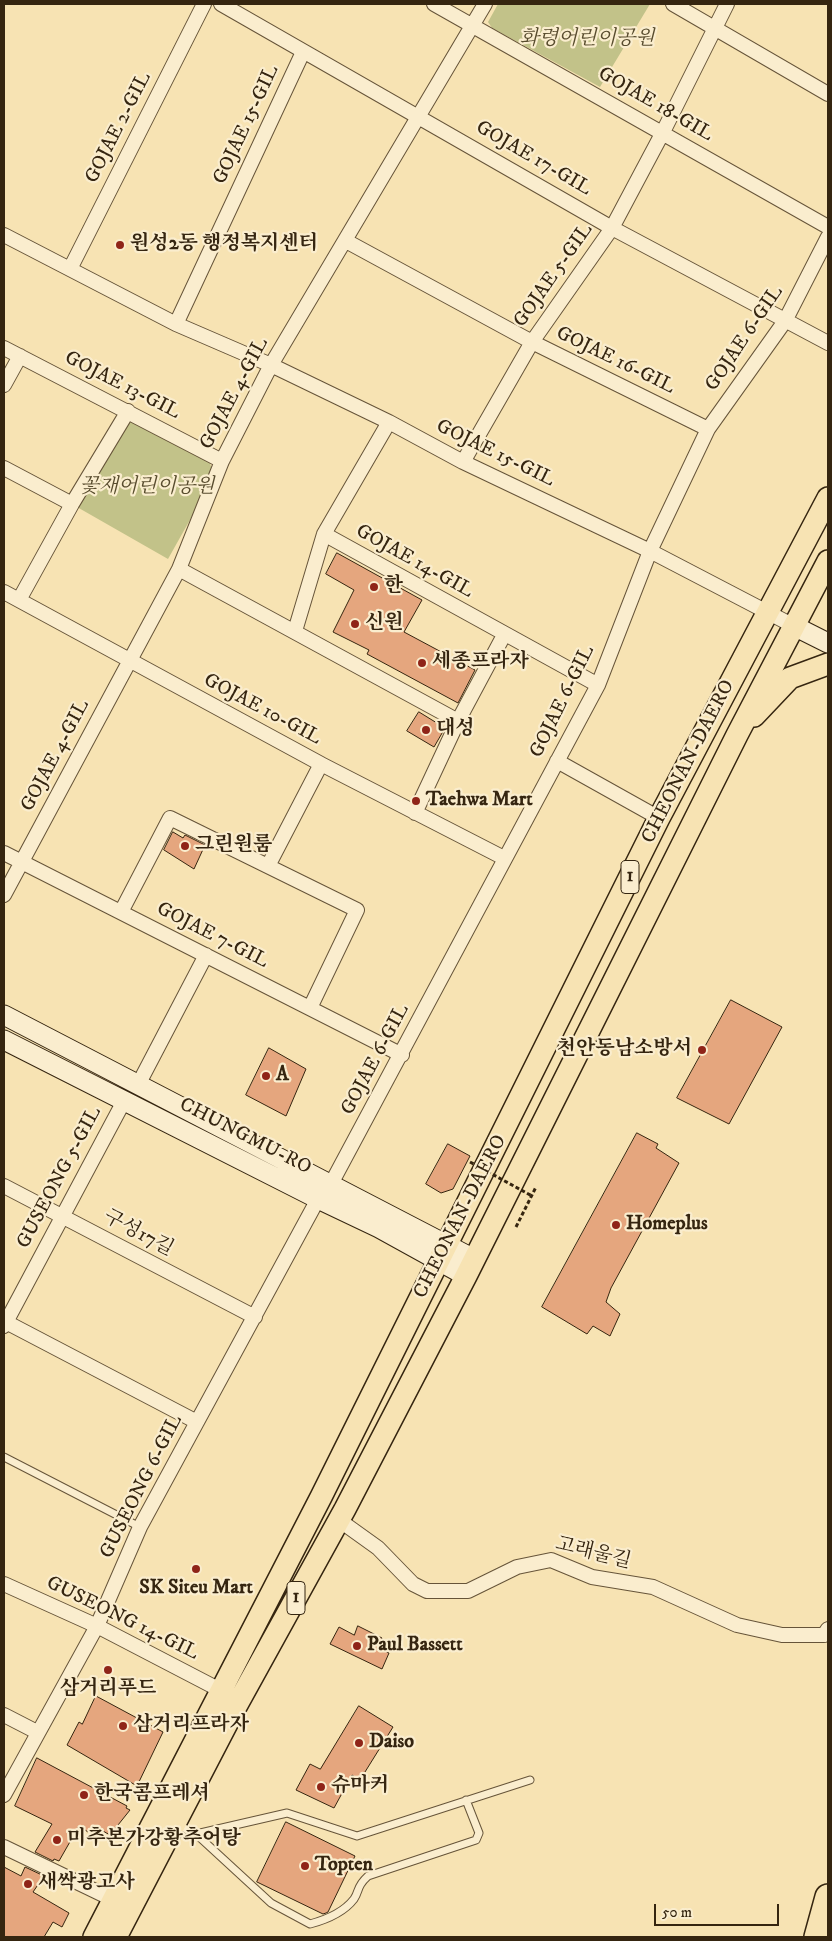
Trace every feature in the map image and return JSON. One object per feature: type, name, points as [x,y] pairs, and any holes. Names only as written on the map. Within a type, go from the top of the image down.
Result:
[{"type":"highway","points":[[817,1937],[828,1896]]},
{"type":"main road","name":"CHEONAN-DAERO","points":[[94,1937],[321,1497],[659,818],[828,498]]},
{"type":"main road","name":"CHEONAN-DAERO","points":[[116,1937],[233,1712],[339,1520],[470,1267],[792,625],[828,561]]},
{"type":"main road","points":[[792,625],[828,643]]},
{"type":"main road","points":[[737,734],[790,678],[828,664]]},
{"type":"main road","name":"CHUNGMU-RO","points":[[4,1015],[331,1184],[443,1253],[470,1267]]},
{"type":"main road","name":"CHUNGMU-RO","points":[[4,1040],[318,1199],[379,1228],[443,1253]]},
{"type":"street","name":"GOJAE 2-GIL","points":[[70,269],[204,4]]},
{"type":"street","name":"GOJAE 17-GIL","points":[[220,4],[612,228],[828,343]]},
{"type":"street","name":"GOJAE 18-GIL","points":[[434,4],[664,132],[828,227]]},
{"type":"street","name":"GOJAE 4-GIL","points":[[4,895],[178,569],[222,461],[271,365],[485,4]]},
{"type":"street","points":[[673,4],[828,94]]},
{"type":"street","name":"GOJAE 5-GIL","points":[[463,462],[532,342],[612,228],[664,132],[714,27],[727,4]]},
{"type":"street","name":"GOJAE 15-GIL","points":[[176,324],[303,52]]},
{"type":"street","name":"GOJAE 15-GIL","points":[[4,236],[176,324],[271,365],[388,422],[463,462],[650,551],[792,625]]},
{"type":"street","name":"GOJAE 6-GIL","points":[[331,1184],[402,1055],[504,858],[598,685],[650,551],[708,429],[785,320],[828,238]]},
{"type":"street","name":"GOJAE 16-GIL","points":[[346,241],[532,342],[708,429]]},
{"type":"street","name":"GOJAE 13-GIL","points":[[4,348],[222,461]]},
{"type":"street","points":[[4,385],[20,356]]},
{"type":"street","points":[[19,600],[72,504],[128,411]]},
{"type":"street","name":"GOJAE 14-GIL","points":[[388,422],[324,534],[504,635],[598,685]]},
{"type":"street","points":[[4,468],[72,504]]},
{"type":"street","points":[[295,631],[324,534]]},
{"type":"street","points":[[178,569],[458,721]]},
{"type":"street","name":"GOJAE 10-GIL","points":[[4,592],[320,764],[504,858]]},
{"type":"street","points":[[415,813],[458,721],[504,635]]},
{"type":"street","points":[[557,761],[659,818]]},
{"type":"street","points":[[268,866],[320,764]]},
{"type":"street","points":[[122,912],[170,818],[357,910],[310,1008]]},
{"type":"street","name":"GOJAE 7-GIL","points":[[4,852],[402,1055]]},
{"type":"street","points":[[138,1085],[206,955]]},
{"type":"street","name":"GUSEONG 5-GIL","points":[[4,1323],[124,1101]]},
{"type":"street","name":"구성17길","points":[[4,1186],[254,1317]]},
{"type":"street","name":"GUSEONG 6-GIL","points":[[4,1795],[97,1626],[140,1527],[318,1199]]},
{"type":"street","points":[[4,1323],[197,1422]]},
{"type":"street","name":"고래울길","points":[[339,1520],[378,1548],[413,1584],[426,1591],[468,1591],[517,1567],[551,1560],[592,1577],[653,1587],[737,1625],[782,1635],[824,1634],[828,1629]]},
{"type":"street","name":"GUSEONG 14-GIL","points":[[4,1584],[97,1626],[222,1691]]},
{"type":"street","points":[[4,1715],[37,1732]]},
{"type":"street","points":[[4,1847],[114,1900]]},
{"type":"lane","points":[[4,1458],[140,1527]]},
{"type":"lane","points":[[196,1834],[287,1813],[357,1836],[530,1780]]},
{"type":"lane","points":[[176,1824],[196,1834],[272,1904],[310,1924],[329,1918],[354,1899],[359,1884],[368,1876],[476,1840],[479,1833],[466,1800]]},
{"type":"path","points":[[470,1162],[532,1196]]},
{"type":"path","points":[[516,1227],[536,1187]]},
{"type":"green space","name":"화령어린이공원","points":[[498,4],[650,4],[600,87],[492,28],[488,22]]},
{"type":"green space","name":"꽃재어린이공원","points":[[133,421],[210,463],[214,477],[168,559],[77,507],[124,425]]},
{"type":"building","points":[[337,553],[422,600],[404,632],[475,670],[458,703],[367,654],[369,650],[333,632],[354,590],[326,574]]},
{"type":"building","name":"대성","points":[[419,712],[445,728],[434,747],[407,731]]},
{"type":"building","name":"그린원룸","points":[[173,832],[183,838],[185,835],[205,845],[194,869],[164,850]]},
{"type":"building","name":"천안동남소방서","points":[[731,1000],[782,1027],[729,1124],[677,1098]]},
{"type":"building","points":[[269,1048],[306,1069],[286,1116],[246,1095]]},
{"type":"building","name":"Homeplus","points":[[637,1133],[658,1144],[656,1148],[679,1163],[611,1288],[606,1302],[620,1314],[610,1336],[593,1326],[587,1334],[542,1307]]},
{"type":"building","points":[[448,1144],[470,1156],[453,1189],[441,1193],[426,1184]]},
{"type":"building","name":"Paul Bassett","points":[[358,1626],[382,1638],[378,1648],[389,1653],[382,1669],[330,1644],[339,1627],[354,1635]]},
{"type":"building","points":[[96,1696],[163,1732],[137,1786],[67,1745],[79,1722],[82,1724]]},
{"type":"building","name":"Daiso","points":[[359,1706],[393,1727],[360,1780],[352,1775],[334,1808],[296,1790],[310,1764],[320,1769]]},
{"type":"building","points":[[37,1758],[127,1806],[126,1808],[130,1810],[110,1835],[94,1826],[88,1832],[79,1826],[59,1861],[54,1859],[53,1861],[35,1852],[52,1824],[15,1806]]},
{"type":"building","points":[[286,1822],[355,1856],[326,1913],[323,1914],[257,1882]]},
{"type":"building","points":[[4,1867],[21,1876],[25,1867],[44,1876],[33,1892],[69,1913],[62,1927],[53,1922],[44,1937],[4,1937]]},
{"type":"place","name":"원성2동 행정복지센터","points":[[120,245]]},
{"type":"place","name":"한","points":[[374,587]]},
{"type":"place","name":"신원","points":[[355,624]]},
{"type":"place","name":"세종프라자","points":[[422,663]]},
{"type":"place","name":"대성","points":[[426,730]]},
{"type":"place","name":"Taehwa Mart","points":[[416,801]]},
{"type":"place","name":"그린원룸","points":[[185,846]]},
{"type":"place","name":"천안동남소방서","points":[[702,1050]]},
{"type":"place","name":"A","points":[[266,1076]]},
{"type":"place","name":"Homeplus","points":[[616,1225]]},
{"type":"place","name":"SK Siteu Mart","points":[[196,1569]]},
{"type":"place","name":"Paul Bassett","points":[[357,1646]]},
{"type":"place","name":"삼거리푸드","points":[[108,1670]]},
{"type":"place","name":"삼거리프라자","points":[[123,1726]]},
{"type":"place","name":"Daiso","points":[[359,1743]]},
{"type":"place","name":"슈마커","points":[[321,1787]]},
{"type":"place","name":"한국콤프레셔","points":[[84,1795]]},
{"type":"place","name":"미추본가강황추어탕","points":[[57,1840]]},
{"type":"place","name":"Topten","points":[[305,1866]]},
{"type":"place","name":"새싹광고사","points":[[28,1884]]}]
